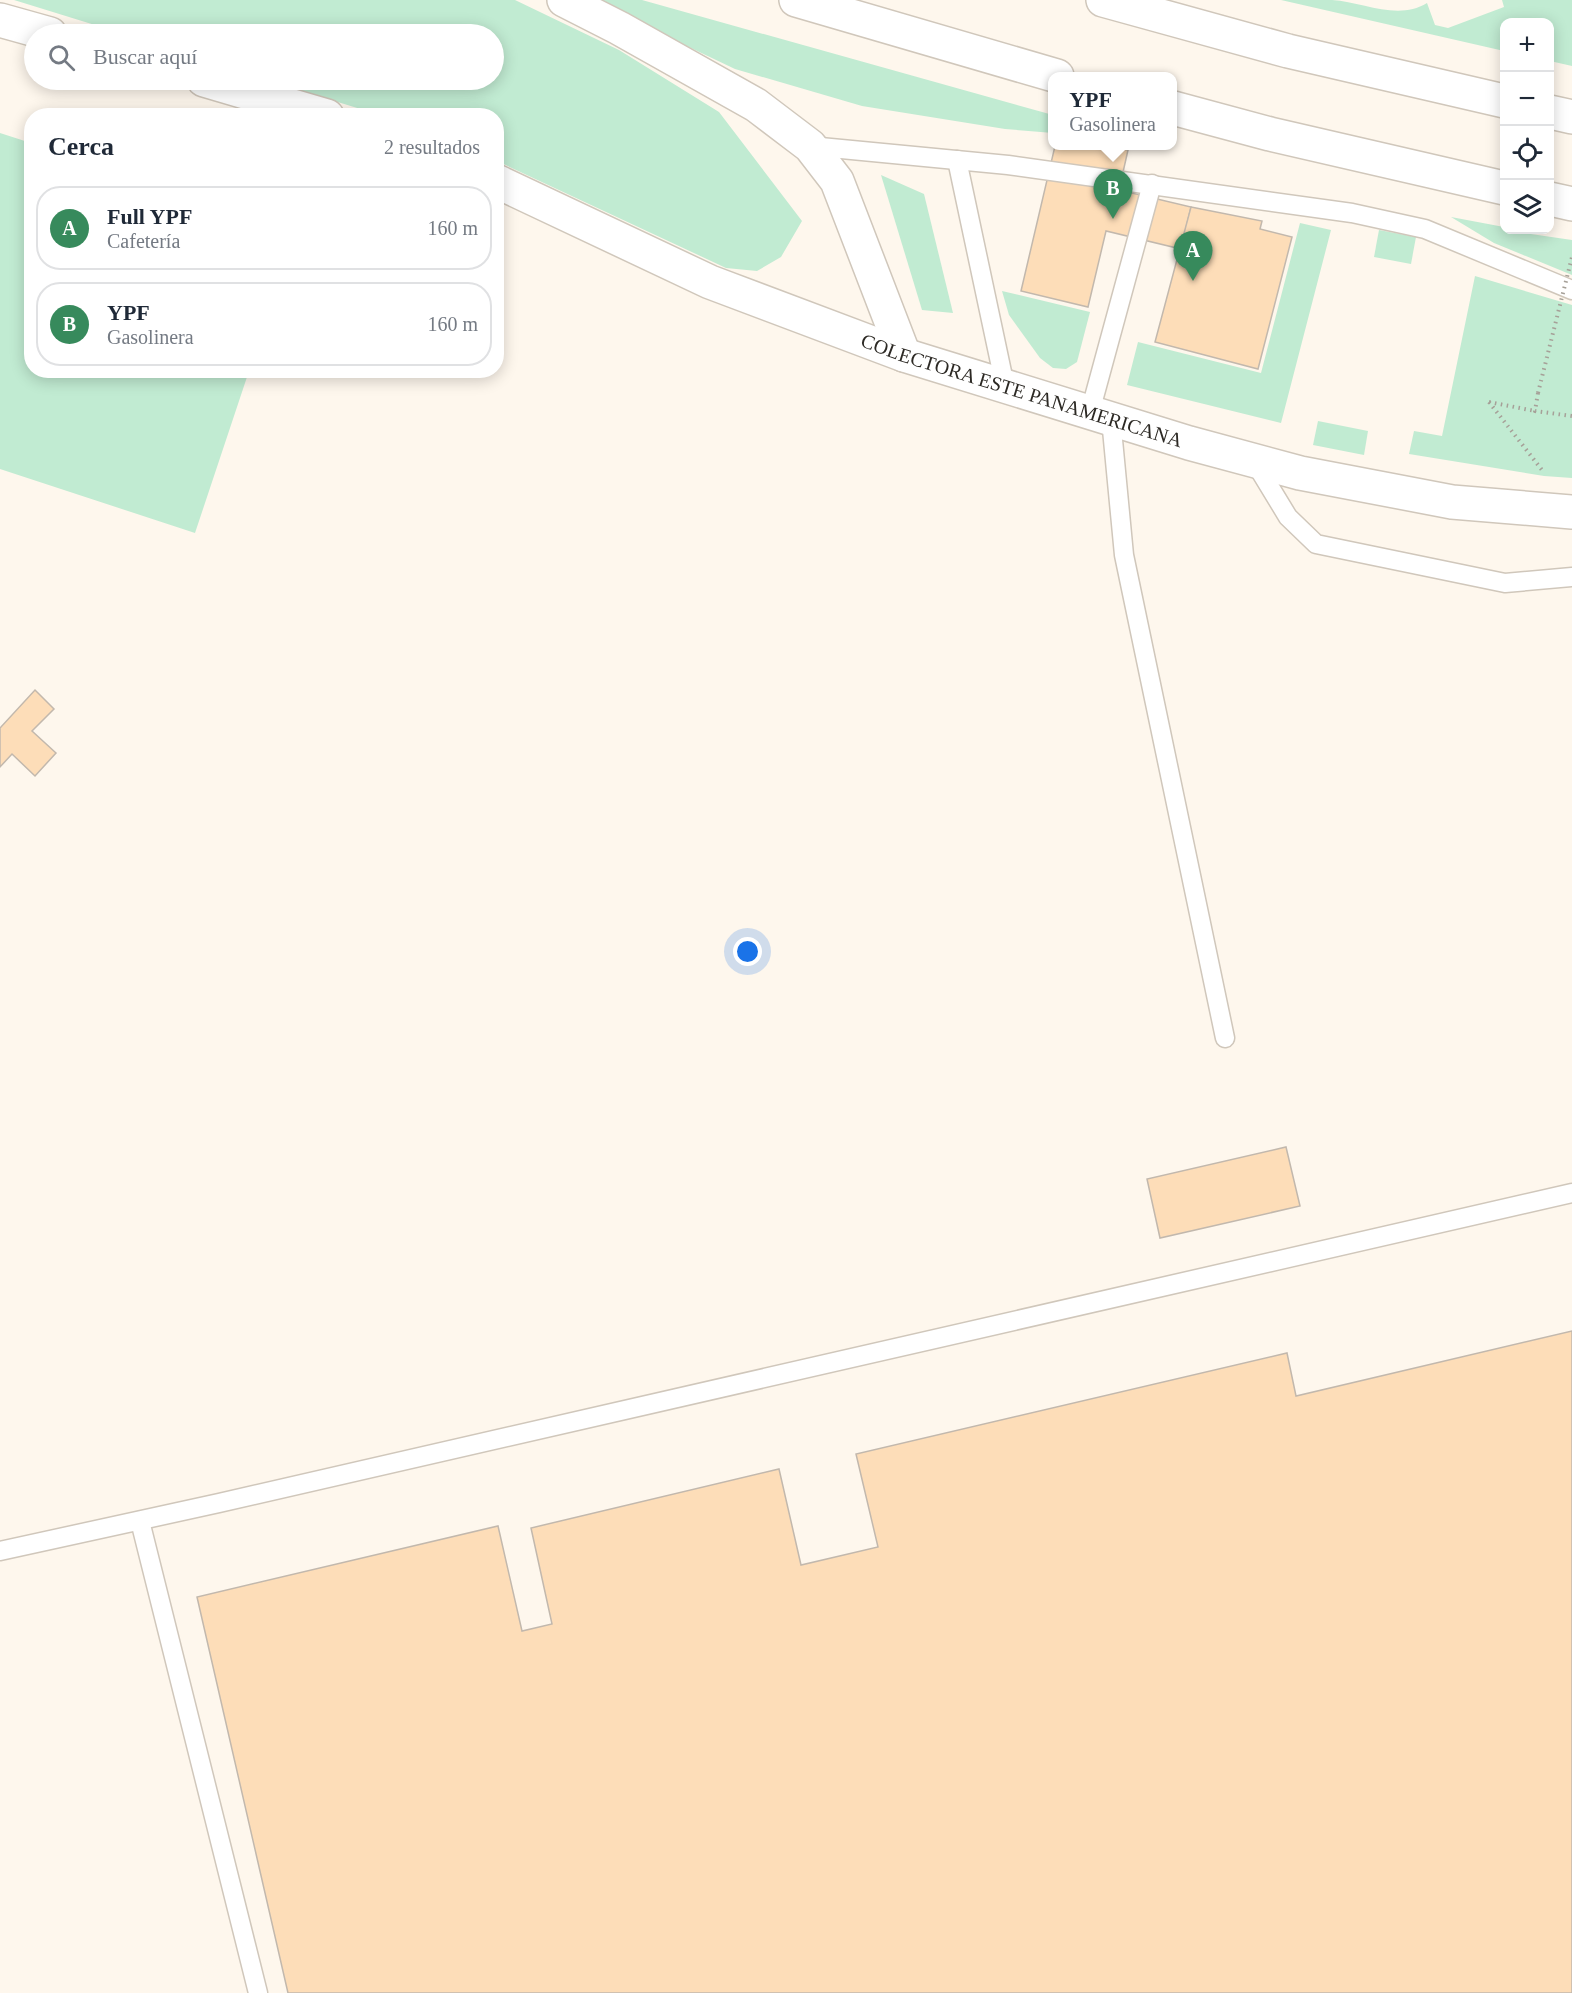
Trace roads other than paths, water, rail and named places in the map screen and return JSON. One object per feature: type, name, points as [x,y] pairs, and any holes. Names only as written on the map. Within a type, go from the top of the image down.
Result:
[{"type":"main road","points":[[564,0],[619,28],[756,105],[810,146],[837,181],[904,355]]},
{"type":"main road","points":[[796,0],[1048,73]]},
{"type":"main road","points":[[1103,0],[1288,51],[1500,100]]},
{"type":"main road","points":[[0,20],[24,27]]},
{"type":"main road","points":[[238,90],[300,108]]},
{"type":"main road","points":[[1177,109],[1270,134],[1500,187]]},
{"type":"main road","points":[[1554,113],[1572,117]]},
{"type":"main road","name":"COLECTORA ESTE PANAMERICANA","points":[[504,186],[710,282],[904,355],[1005,386],[1300,473],[1452,502],[1572,512]]},
{"type":"main road","points":[[1554,200],[1572,204]]},
{"type":"lane","points":[[810,146],[957,160],[1152,184],[1352,213],[1425,229],[1572,290]]},
{"type":"lane","points":[[957,160],[1005,386]]},
{"type":"lane","points":[[1152,184],[1100,415],[1124,555],[1225,1038]]},
{"type":"lane","points":[[1254,461],[1288,517],[1316,544],[1505,584],[1572,577]]},
{"type":"lane","points":[[0,1551],[140,1521],[1572,1193]]},
{"type":"lane","points":[[140,1521],[258,1993]]},
{"type":"place","name":"YPF","points":[[1113,219]]},
{"type":"place","name":"Full YPF","points":[[1193,281]]}]
